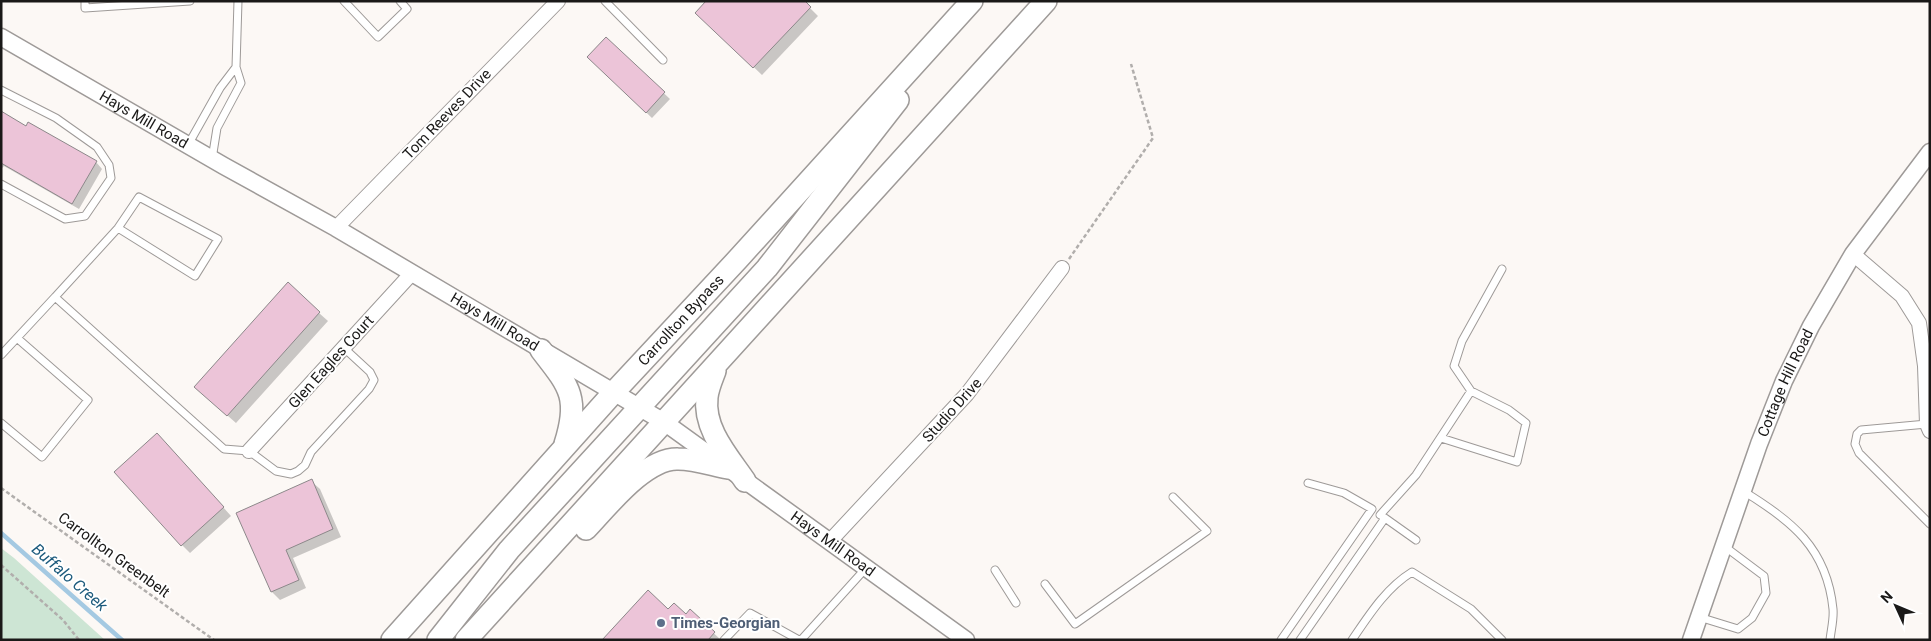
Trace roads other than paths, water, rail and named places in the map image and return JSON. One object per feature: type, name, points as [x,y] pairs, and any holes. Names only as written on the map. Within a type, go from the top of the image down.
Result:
[{"type":"main road","name":"Carrollton Bypass","points":[[392,640],[614,392],[972,1]]},
{"type":"main road","points":[[466,640],[1046,1]]},
{"type":"main road","points":[[438,640],[509,550],[767,268],[881,123],[955,20]]},
{"type":"main road","points":[[541,350],[566,384],[572,399],[573,413],[564,449]]},
{"type":"main road","points":[[719,362],[707,395],[706,410],[710,426],[745,481]]},
{"type":"main road","points":[[494,610],[555,560],[636,478],[654,464],[678,458],[728,468]]},
{"type":"street","name":"Tom Reeves Drive","points":[[336,228],[554,3]]},
{"type":"street","name":"Hays Mill Road","points":[[1,37],[336,228],[664,422],[965,640]]},
{"type":"street","name":"Cottage Hill Road","points":[[1691,640],[1784,381],[1811,326],[1853,254],[1912,173],[1930,152]]},
{"type":"street","points":[[1853,254],[1902,296],[1919,323],[1925,366],[1929,428]]},
{"type":"street","name":"Studio Drive","points":[[830,542],[968,394],[1062,268]]},
{"type":"street","name":"Glen Eagles Court","points":[[249,451],[412,273]]},
{"type":"lane","points":[[85,1],[86,8],[190,1]]},
{"type":"lane","points":[[212,159],[218,128],[240,83],[236,67],[238,1]]},
{"type":"lane","points":[[344,1],[378,37],[407,9],[400,1]]},
{"type":"lane","points":[[605,1],[663,60]]},
{"type":"lane","points":[[188,145],[220,88],[236,67]]},
{"type":"lane","points":[[1,90],[56,118],[98,147],[109,165],[111,178],[85,216],[65,219],[1,184]]},
{"type":"lane","points":[[1,355],[118,228],[140,197],[218,239],[195,276],[118,228]]},
{"type":"lane","points":[[1441,438],[1517,462],[1526,423],[1509,410],[1471,390],[1454,366],[1462,341],[1502,269]]},
{"type":"lane","points":[[55,297],[224,449],[249,451],[276,471],[291,474],[305,465],[311,452],[369,389],[374,380],[370,372],[344,348]]},
{"type":"lane","points":[[1,423],[42,457],[88,400],[17,338]]},
{"type":"lane","points":[[1300,640],[1382,517],[1416,475],[1471,390]]},
{"type":"lane","points":[[1929,428],[1861,430],[1857,434],[1855,444],[1859,453],[1930,524]]},
{"type":"lane","points":[[1308,482],[1344,493],[1372,509],[1416,540]]},
{"type":"lane","points":[[1743,492],[1780,515],[1802,535],[1817,555],[1826,576],[1833,610],[1830,640]]},
{"type":"lane","points":[[1045,584],[1075,624],[1207,531],[1173,497]]},
{"type":"lane","points":[[1281,640],[1372,509]]},
{"type":"lane","points":[[1699,616],[1738,628],[1752,618],[1766,594],[1764,576],[1724,546]]},
{"type":"lane","points":[[724,640],[750,613],[800,640],[866,568]]},
{"type":"lane","points":[[995,570],[1016,603]]},
{"type":"lane","points":[[1352,640],[1376,606],[1399,580],[1412,572],[1471,609],[1502,640]]},
{"type":"waterway","name":"Buffalo Creek","points":[[1,533],[122,640]]},
{"type":"place","name":"Times-Georgian","points":[[661,623]]}]
